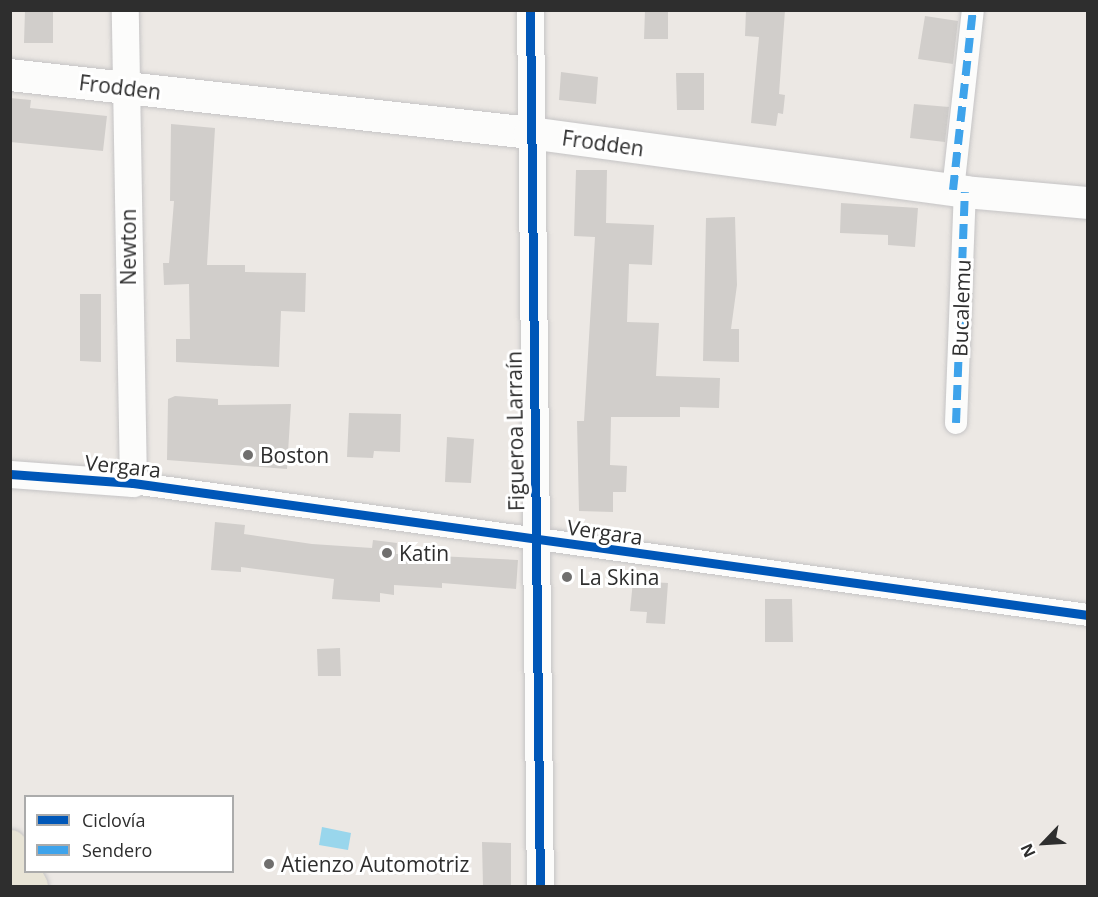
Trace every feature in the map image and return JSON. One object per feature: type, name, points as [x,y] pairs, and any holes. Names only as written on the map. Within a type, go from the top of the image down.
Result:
[{"type":"main road","name":"Frodden","points":[[10,75],[530,133],[959,191],[1088,203]]},
{"type":"main road","points":[[10,846],[24,873]]},
{"type":"street","name":"Newton","points":[[125,10],[133,483]]},
{"type":"street","name":"Figueroa Larraín","points":[[530,10],[534,541],[540,886]]},
{"type":"street","name":"Bucalemu","points":[[956,423],[959,191],[973,10]]},
{"type":"street","name":"Vergara","points":[[10,474],[133,483],[534,541],[1088,615]]},
{"type":"water","points":[[322,827],[351,833],[348,850],[319,845]]},
{"type":"building","points":[[25,10],[53,10],[53,43],[24,43]]},
{"type":"building","points":[[645,10],[668,10],[668,39],[644,39]]},
{"type":"building","points":[[746,10],[785,10],[779,94],[785,95],[783,114],[778,113],[776,126],[751,123],[759,37],[745,36]]},
{"type":"building","points":[[925,16],[958,21],[953,64],[918,59]]},
{"type":"building","points":[[561,72],[598,77],[596,104],[559,100]]},
{"type":"building","points":[[676,73],[704,73],[704,110],[677,110]]},
{"type":"building","points":[[10,98],[31,100],[30,108],[107,116],[103,151],[10,142]]},
{"type":"building","points":[[914,104],[949,107],[945,142],[910,138]]},
{"type":"building","points":[[171,124],[215,128],[207,265],[245,265],[245,272],[306,273],[305,312],[281,311],[279,367],[176,362],[176,339],[190,339],[189,284],[164,285],[163,263],[169,263],[174,201],[170,201]]},
{"type":"building","points":[[576,170],[607,170],[606,223],[654,225],[652,265],[629,264],[627,322],[659,323],[656,376],[720,378],[719,408],[680,407],[680,417],[611,417],[610,465],[627,466],[626,492],[613,492],[613,512],[579,511],[577,421],[584,421],[595,237],[574,236]]},
{"type":"building","points":[[841,203],[918,208],[915,247],[888,245],[888,235],[840,233]]},
{"type":"building","points":[[735,217],[737,285],[731,329],[739,329],[739,362],[703,361],[706,218]]},
{"type":"building","points":[[80,294],[101,294],[101,362],[80,361]]},
{"type":"building","points":[[175,396],[218,399],[218,405],[291,404],[287,469],[167,460],[168,399]]},
{"type":"building","points":[[349,413],[401,414],[400,452],[374,451],[373,458],[347,457]]},
{"type":"building","points":[[447,437],[474,439],[471,483],[445,482]]},
{"type":"building","points":[[215,522],[245,525],[244,534],[312,544],[372,548],[373,540],[397,543],[396,554],[518,560],[516,589],[442,583],[442,588],[394,585],[394,595],[380,593],[380,602],[332,599],[334,579],[241,567],[241,572],[211,570]]},
{"type":"building","points":[[633,581],[668,583],[665,624],[646,623],[647,612],[630,611]]},
{"type":"building","points":[[765,599],[792,599],[793,642],[765,642]]},
{"type":"building","points":[[340,648],[341,676],[318,676],[317,649]]},
{"type":"building","points":[[482,842],[511,843],[511,886],[483,886]]},
{"type":"marked path","points":[[953,190],[973,10]]},
{"type":"marked path","points":[[956,423],[965,192]]},
{"type":"cycle path","points":[[530,10],[540,886]]},
{"type":"cycle path","points":[[10,474],[133,483],[1088,615]]},
{"type":"place","name":"Boston","points":[[248,455]]},
{"type":"place","name":"Katin","points":[[387,553]]},
{"type":"place","name":"La Skina","points":[[567,577]]},
{"type":"place","name":"Atienzo Automotriz","points":[[269,864]]}]
